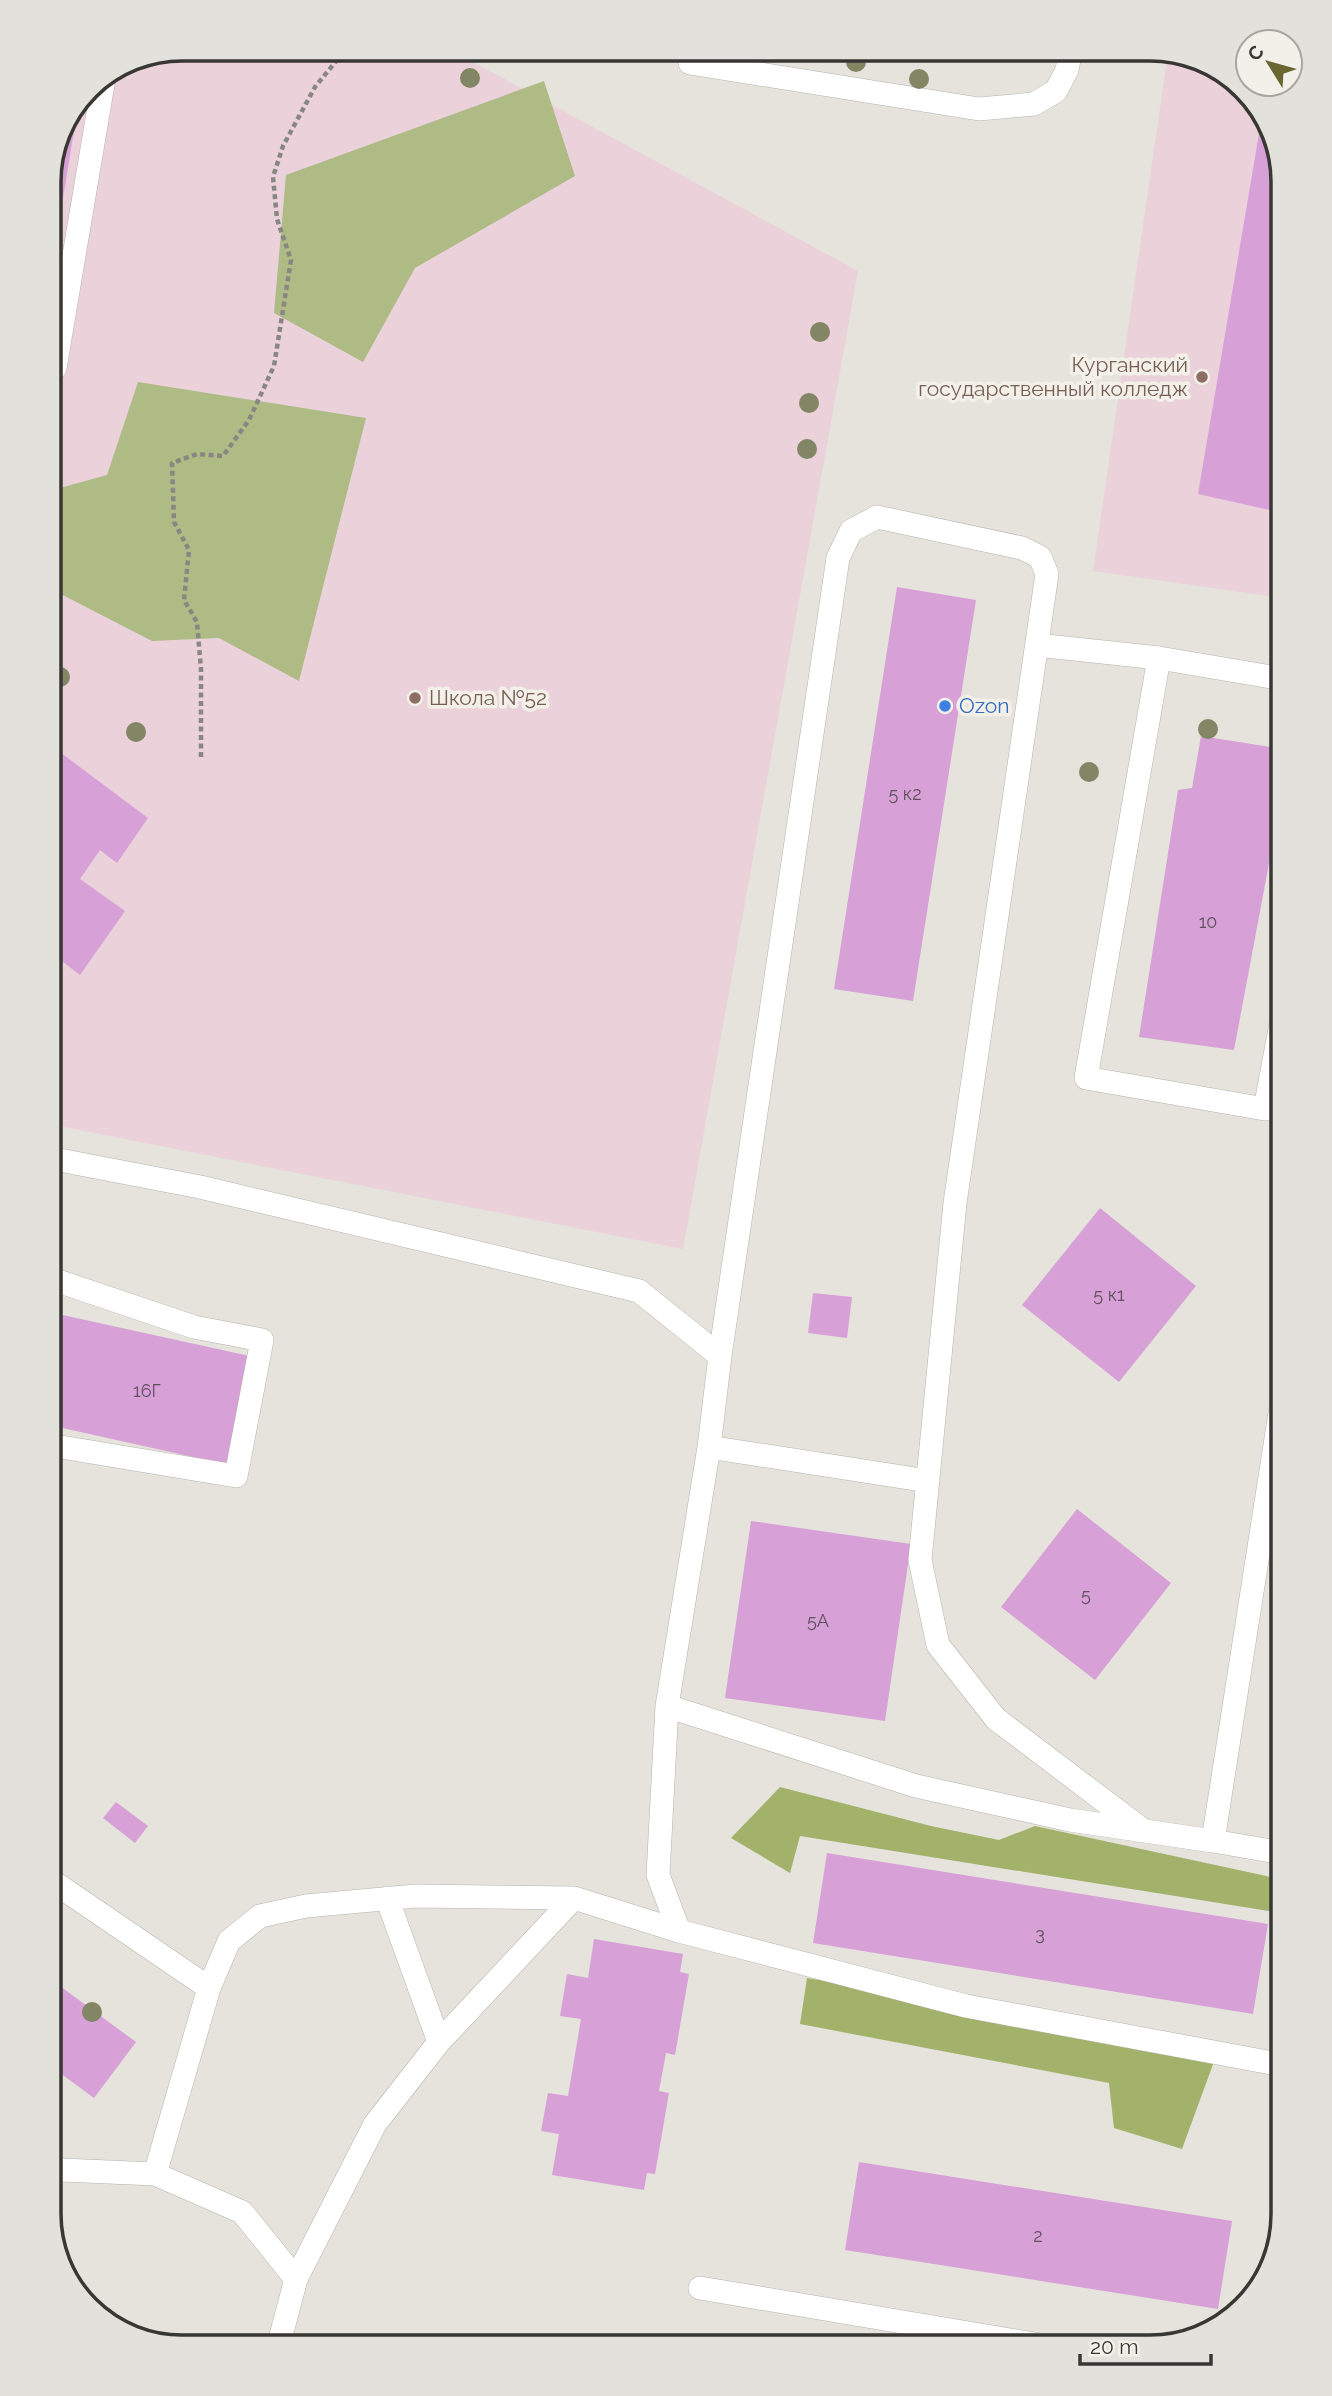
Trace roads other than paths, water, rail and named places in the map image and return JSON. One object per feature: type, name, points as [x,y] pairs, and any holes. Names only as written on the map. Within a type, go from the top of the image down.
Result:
[{"type":"lane","points":[[690,62],[979,109],[1034,104],[1056,91],[1069,62]]},
{"type":"lane","points":[[62,327],[102,91]]},
{"type":"lane","points":[[679,1931],[659,1875],[667,1706],[709,1447],[720,1356],[838,558],[851,531],[877,517],[1022,548],[1040,557],[1047,574],[955,1203],[920,1560],[938,1645],[996,1719],[1144,1830]]},
{"type":"lane","points":[[1037,645],[1159,658],[1271,677]]},
{"type":"lane","points":[[1159,658],[1086,1078],[1265,1109],[1271,1077]]},
{"type":"lane","points":[[62,1160],[200,1187],[639,1291],[720,1356]]},
{"type":"lane","points":[[61,1282],[194,1328],[262,1340],[236,1476],[61,1447]]},
{"type":"lane","points":[[709,1447],[928,1482]]},
{"type":"lane","points":[[1213,1841],[1271,1471]]},
{"type":"lane","points":[[667,1706],[916,1786],[1070,1819],[1271,1851]]},
{"type":"lane","points":[[61,1887],[209,1988]]},
{"type":"lane","points":[[155,2174],[209,1988],[229,1941],[260,1916],[306,1906],[387,1898],[574,1898],[679,1931],[965,2006],[1271,2063]]},
{"type":"lane","points":[[387,1898],[439,2042]]},
{"type":"lane","points":[[281,2334],[296,2278],[375,2124],[439,2042],[574,1898]]},
{"type":"lane","points":[[61,2170],[155,2174],[242,2212],[296,2278]]},
{"type":"lane","points":[[700,2288],[979,2335]]},
{"type":"place","name":"Курганский государственный колледж","points":[[1202,377]]},
{"type":"place","name":"Школа №52","points":[[415,698]]},
{"type":"place","name":"Ozon","points":[[945,706]]}]
